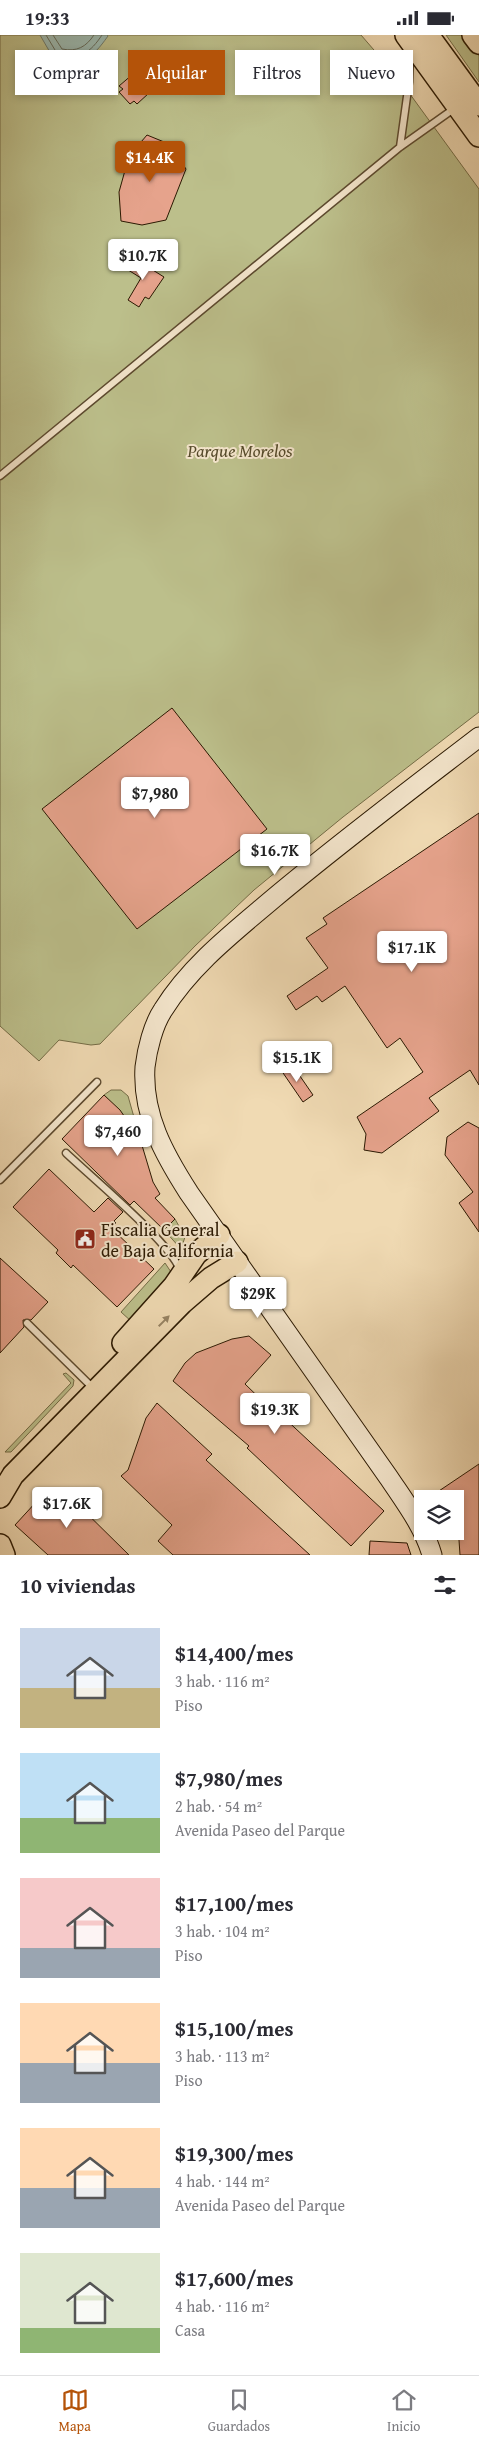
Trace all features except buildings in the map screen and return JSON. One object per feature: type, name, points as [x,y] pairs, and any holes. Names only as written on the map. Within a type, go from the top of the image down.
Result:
[{"type":"main road","points":[[473,35],[479,43]]},
{"type":"main road","points":[[414,36],[469,105],[479,135]]},
{"type":"main road","points":[[432,1555],[416,1521],[389,1478],[171,1165],[162,1149],[151,1121],[147,1105],[145,1068],[148,1050],[161,1011],[175,992],[220,944],[335,847],[479,737]]},
{"type":"main road","points":[[0,1497],[13,1475],[91,1386],[182,1276],[196,1254],[219,1235]]},
{"type":"main road","points":[[0,1481],[91,1386],[196,1290],[237,1262]]},
{"type":"main road","points":[[0,1545],[4,1555]]},
{"type":"lane","points":[[400,147],[414,36]]},
{"type":"lane","points":[[0,476],[400,147],[469,105]]},
{"type":"lane","points":[[0,1181],[97,1081]]},
{"type":"lane","points":[[66,1153],[160,1242],[177,1263],[182,1276]]},
{"type":"lane","points":[[27,1323],[91,1386]]},
{"type":"green space","name":"Parque Morelos","points":[[0,35],[361,35],[374,50],[330,50],[330,95],[411,95],[479,189],[479,712],[343,817],[254,890],[195,946],[100,1044],[91,1045],[59,1040],[39,1061],[0,1026]]},
{"type":"green space","points":[[446,35],[462,35],[479,56],[479,82]]},
{"type":"green space","points":[[111,1090],[121,1090],[128,1096],[141,1142],[126,1118],[104,1095]]},
{"type":"green space","points":[[175,1219],[185,1237],[181,1249],[164,1230]]},
{"type":"green space","points":[[165,1263],[173,1275],[132,1322],[121,1312]]},
{"type":"green space","points":[[66,1373],[74,1380],[73,1386],[11,1452],[5,1452],[71,1383],[63,1374]]},
{"type":"water","points":[[40,35],[108,36],[97,50],[49,50]]},
{"type":"place","name":"Fiscalia General de Baja California","points":[[85,1239]]}]
